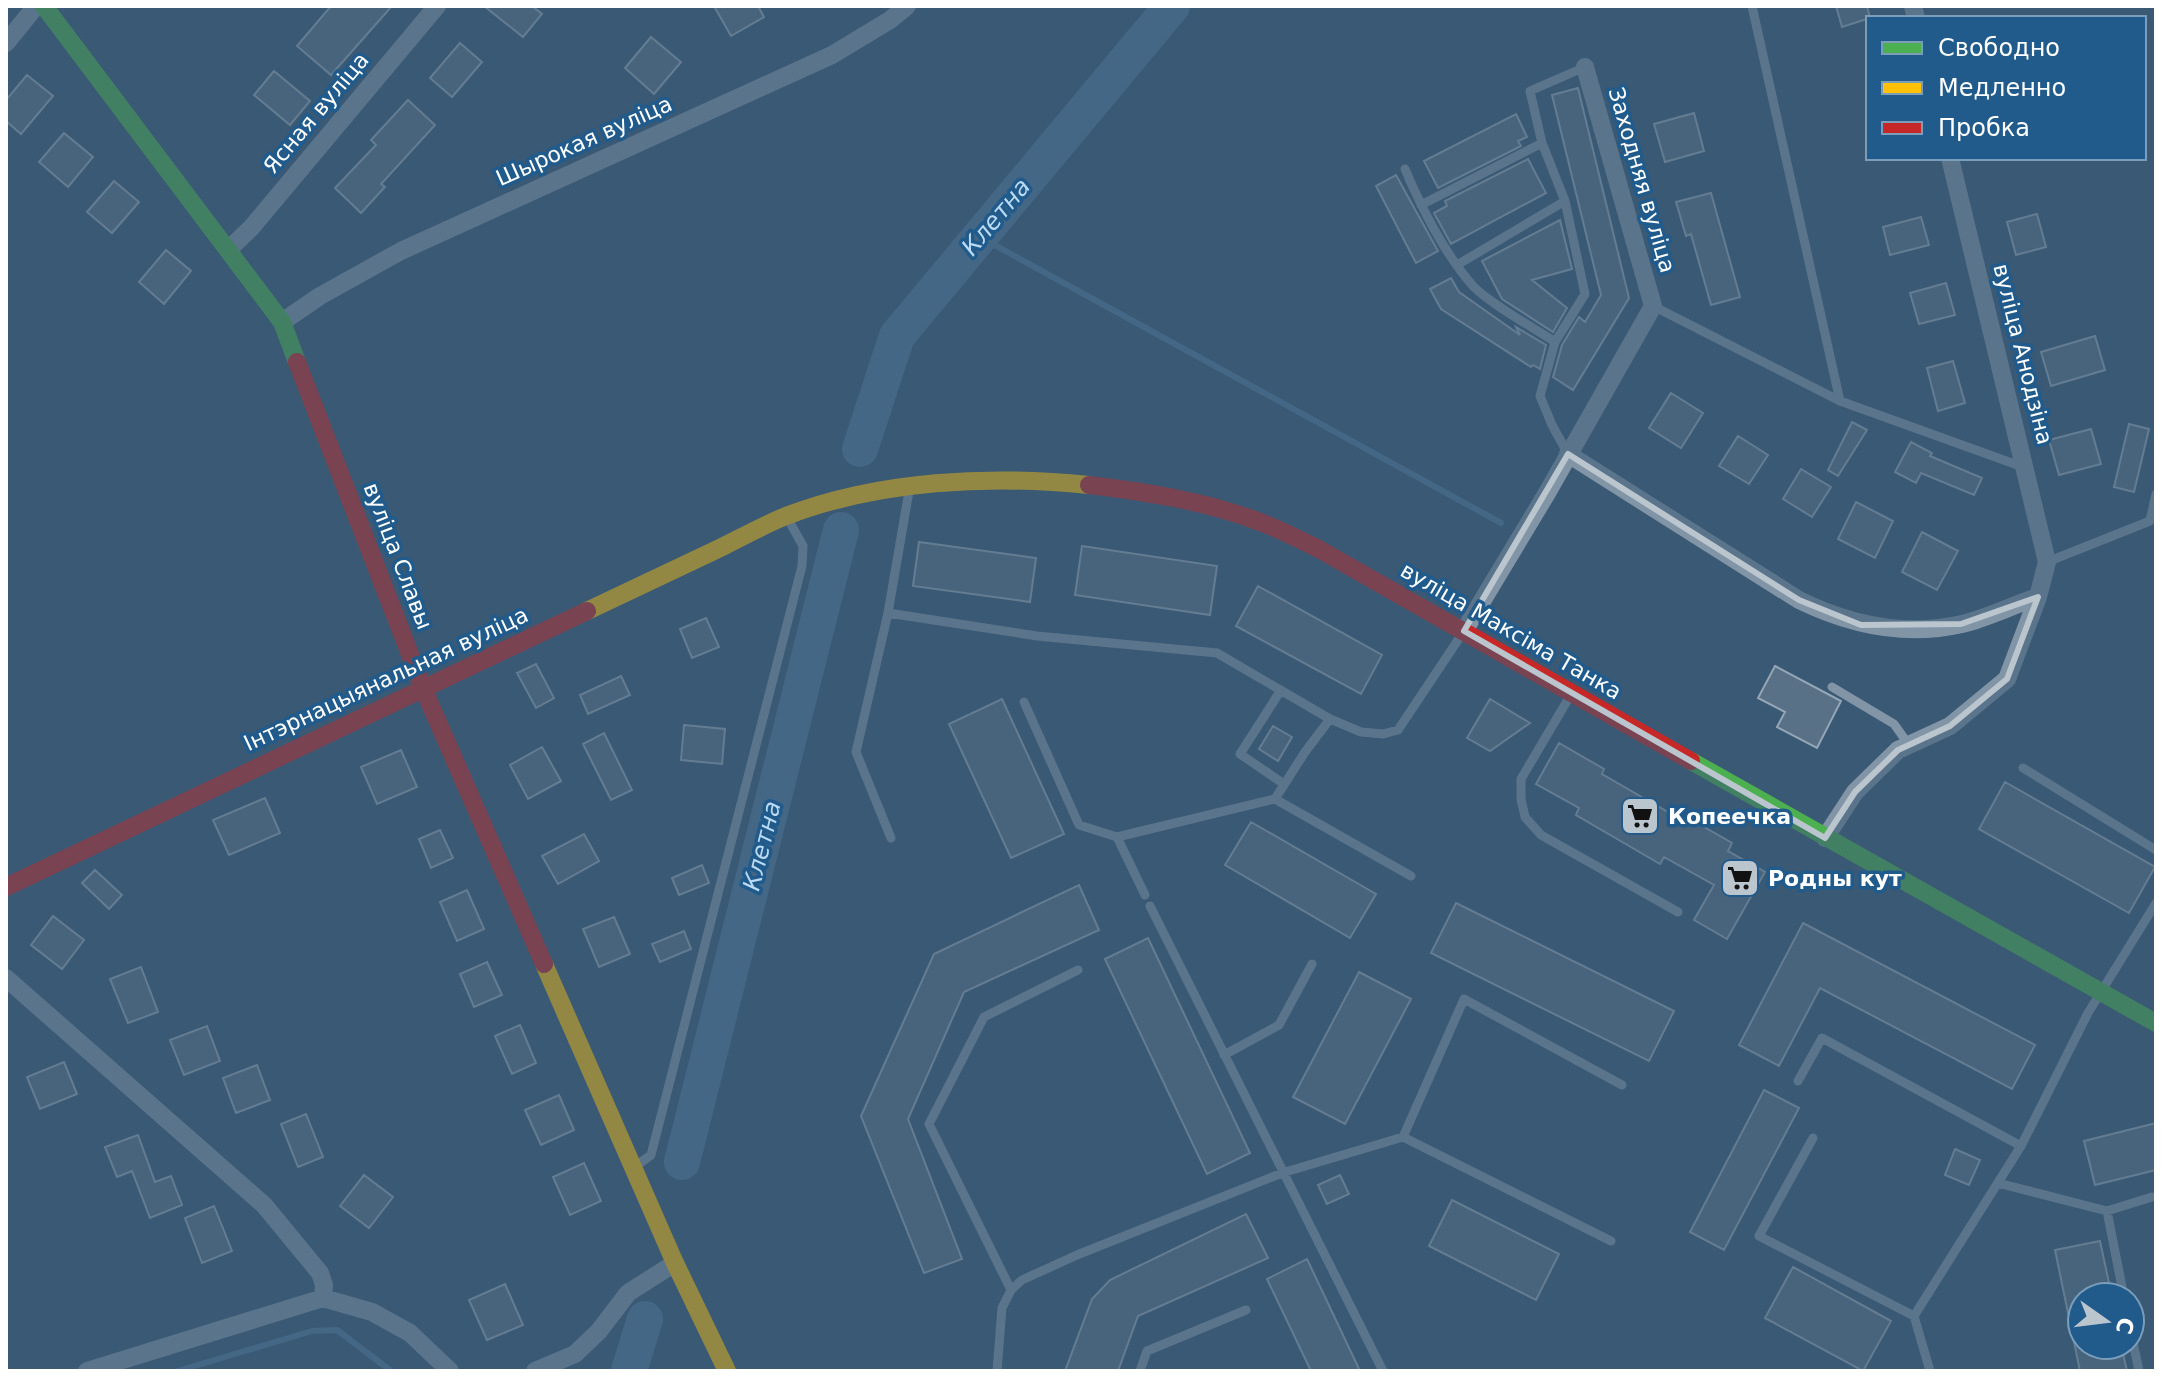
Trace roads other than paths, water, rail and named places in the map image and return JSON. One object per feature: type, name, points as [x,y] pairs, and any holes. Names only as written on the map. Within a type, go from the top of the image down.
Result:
[{"type":"street","points":[[6,43],[36,6]]},
{"type":"street","name":"вуліца Славы","points":[[44,6],[282,322],[423,688],[675,1263],[727,1371]]},
{"type":"street","name":"Ясная вуліца","points":[[229,249],[251,228],[437,6]]},
{"type":"street","name":"Шырокая вуліца","points":[[282,322],[320,296],[401,251],[832,55],[890,20],[907,6]]},
{"type":"street","name":"Заходняя вуліца","points":[[1585,67],[1653,306]]},
{"type":"street","name":"вуліца Анодзіна","points":[[1950,160],[2047,562]]},
{"type":"street","points":[[1464,631],[1653,306]]},
{"type":"street","points":[[1568,454],[1799,600],[1861,625],[1914,628],[1961,624],[2038,597]]},
{"type":"street","name":"вуліца Максіма Танка","points":[[787,516],[861,496],[963,482],[1068,483],[1170,497],[1253,518],[1317,548],[2156,1023]]},
{"type":"street","name":"Інтэрнацыянальная вуліца","points":[[6,887],[787,516]]},
{"type":"street","points":[[1825,838],[1855,792],[1898,750],[1950,726],[2007,679],[2038,597],[2047,562]]},
{"type":"street","points":[[6,978],[264,1205],[320,1273],[324,1285],[323,1298]]},
{"type":"street","points":[[535,1371],[575,1354],[599,1331],[628,1293],[675,1263]]},
{"type":"street","points":[[87,1371],[323,1298],[372,1312],[410,1333],[450,1371]]},
{"type":"lane","points":[[1752,6],[1840,401]]},
{"type":"lane","points":[[1568,454],[1540,396],[1555,342],[1585,294],[1565,201],[1542,143],[1530,91],[1585,67]]},
{"type":"lane","points":[[1421,205],[1542,143]]},
{"type":"lane","points":[[1405,169],[1421,205],[1475,289],[1555,342]]},
{"type":"lane","points":[[1457,265],[1565,201]]},
{"type":"lane","points":[[1653,306],[1840,401],[2026,468]]},
{"type":"lane","points":[[891,838],[856,752],[888,613],[910,488]]},
{"type":"lane","points":[[2047,562],[2154,524],[2156,494]]},
{"type":"lane","points":[[633,1168],[651,1155],[802,566],[803,546],[787,516]]},
{"type":"lane","points":[[888,613],[1037,636],[1217,653],[1330,719],[1361,732],[1383,734],[1398,730],[1464,631]]},
{"type":"lane","points":[[1832,687],[1894,724],[1909,745]]},
{"type":"lane","points":[[1281,690],[1240,754],[1284,784]]},
{"type":"lane","points":[[1572,693],[1521,779],[1525,817],[1541,835],[1678,912]]},
{"type":"lane","points":[[1024,702],[1079,825],[1117,837],[1275,799],[1411,876]]},
{"type":"lane","points":[[1275,799],[1330,719]]},
{"type":"lane","points":[[2023,768],[2156,850]]},
{"type":"lane","points":[[1117,837],[1145,895]]},
{"type":"lane","points":[[1914,1316],[2021,1146],[2102,991],[2156,903]]},
{"type":"lane","points":[[1150,906],[1383,1371]]},
{"type":"lane","points":[[1224,1055],[1279,1025],[1312,964]]},
{"type":"lane","points":[[1011,1290],[929,1124],[984,1017],[1078,970]]},
{"type":"lane","points":[[1403,1137],[1464,999],[1622,1085]]},
{"type":"lane","points":[[1798,1081],[1822,1038],[2021,1146]]},
{"type":"lane","points":[[997,1371],[1002,1308],[1011,1290],[1022,1280],[1282,1173],[1403,1137],[1611,1241]]},
{"type":"lane","points":[[1813,1138],[1759,1236],[1914,1316],[1930,1371]]},
{"type":"lane","points":[[1998,1183],[2107,1211],[2152,1197]]},
{"type":"lane","points":[[2107,1211],[2121,1281]]},
{"type":"lane","points":[[1140,1371],[1147,1351],[1246,1310]]},
{"type":"waterway","name":"Клетна","points":[[860,449],[897,336],[1172,6]]},
{"type":"waterway","points":[[980,237],[1501,523]]},
{"type":"waterway","name":"Клетна","points":[[682,1162],[841,530]]},
{"type":"waterway","name":"Клетна","points":[[629,1371],[645,1319]]},
{"type":"waterway","points":[[178,1371],[312,1331],[337,1330],[391,1371]]},
{"type":"place","name":"Копеечка","points":[[1640,816]]},
{"type":"place","name":"Родны кут","points":[[1740,878]]}]
